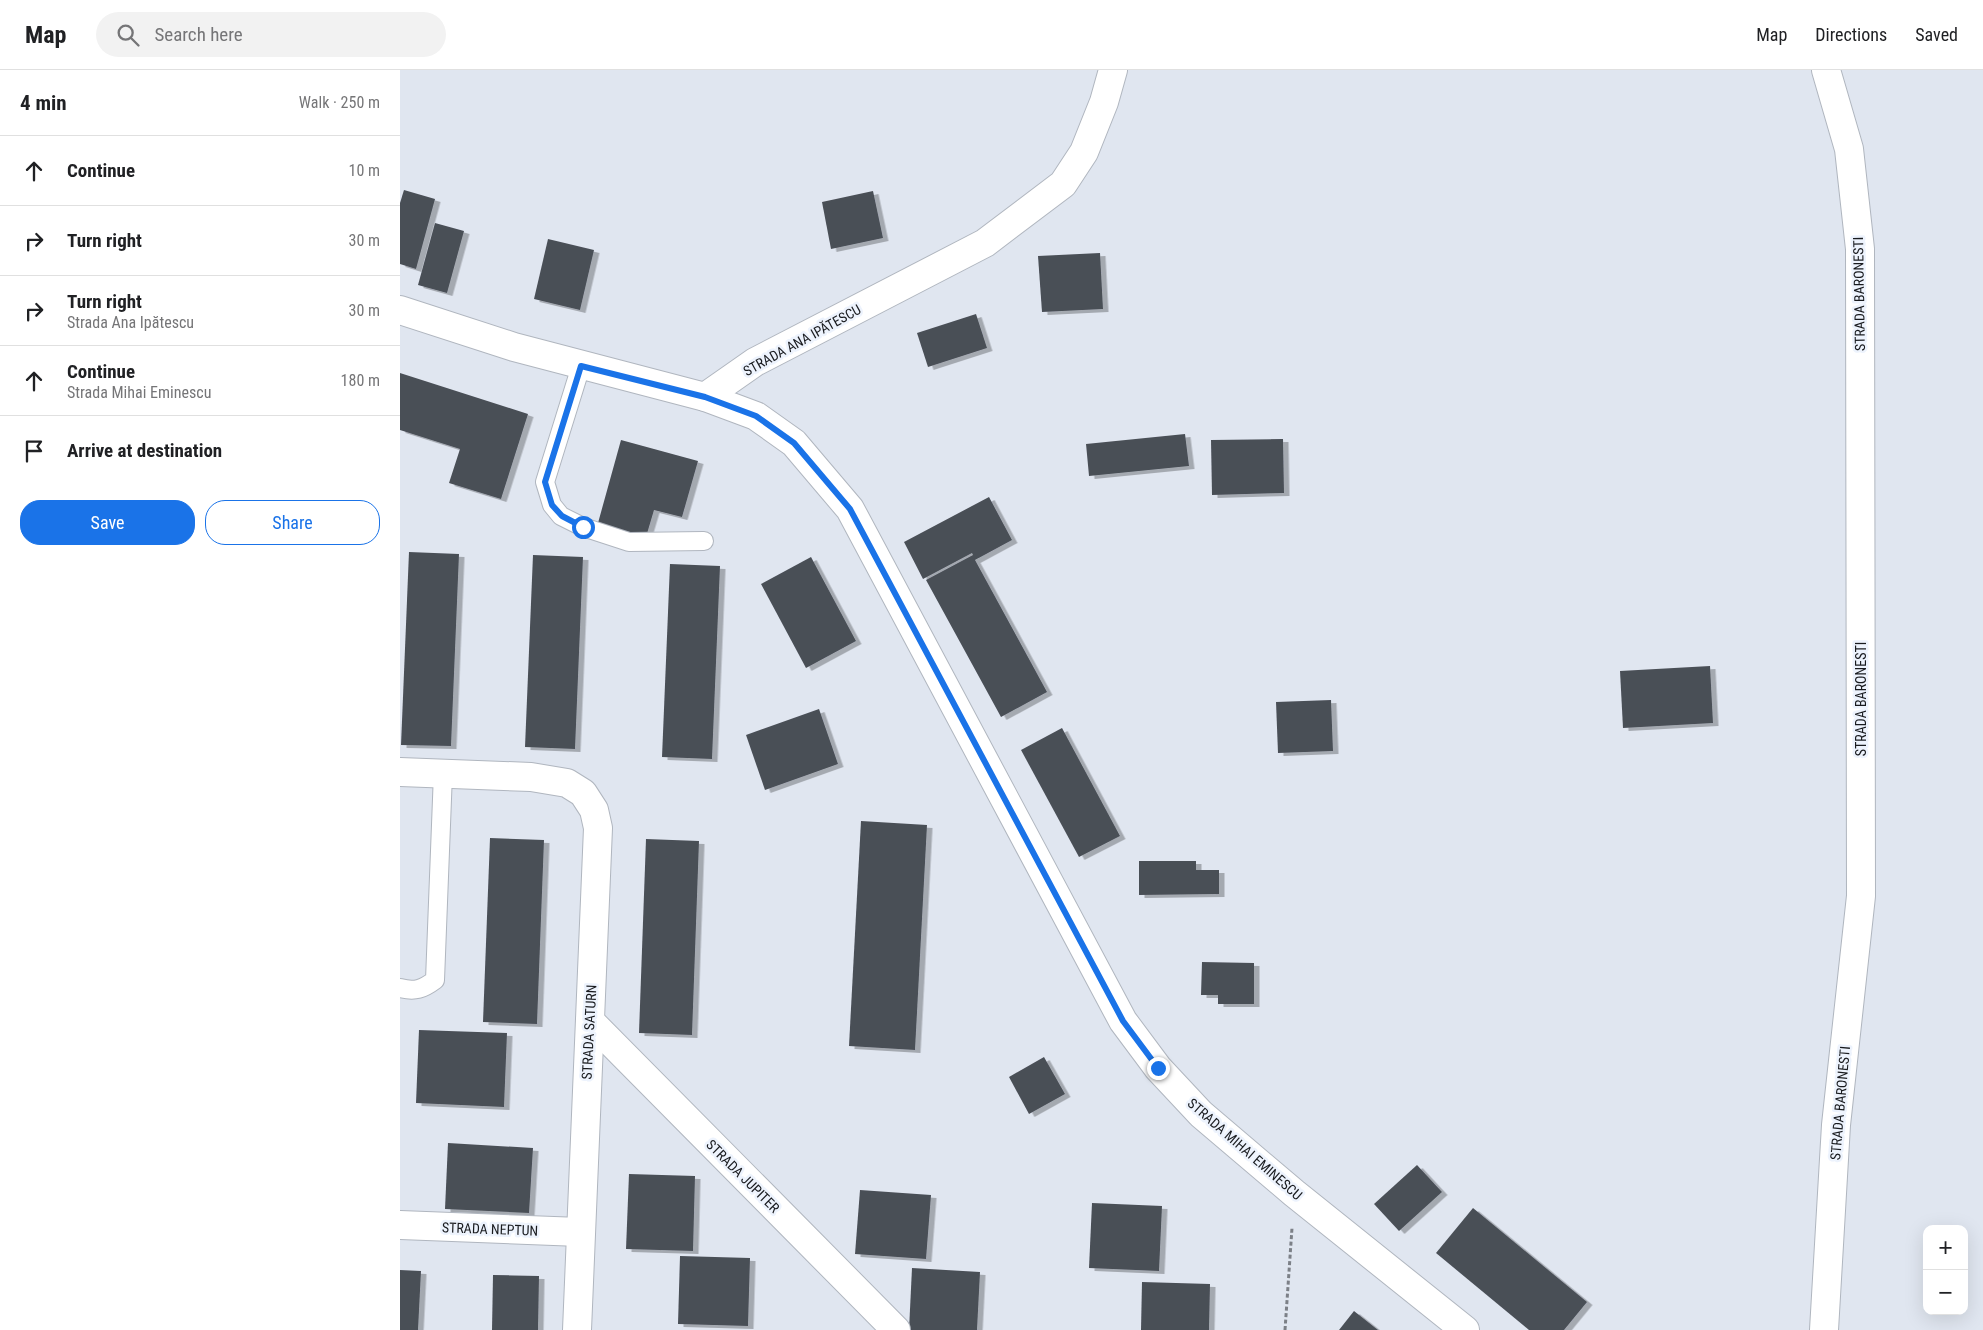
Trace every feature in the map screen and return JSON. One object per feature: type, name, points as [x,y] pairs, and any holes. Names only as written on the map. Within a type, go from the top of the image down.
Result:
[{"type":"street","name":"STRADA ANA IPĂTESCU","points":[[705,397],[756,362],[985,243],[1063,184],[1084,152],[1104,102],[1113,70]]},
{"type":"street","name":"STRADA BARONESTI","points":[[1824,1330],[1836,1125],[1861,896],[1860,249],[1848,149],[1826,70]]},
{"type":"street","points":[[400,310],[514,347],[705,397]]},
{"type":"street","name":"STRADA MIHAI EMINESCU","points":[[705,397],[756,416],[794,443],[850,509],[1123,1021],[1158,1068],[1201,1114],[1294,1193],[1465,1330]]},
{"type":"street","name":"STRADA SATURN","points":[[400,772],[531,776],[567,783],[583,793],[594,810],[598,828],[577,1330]]},
{"type":"street","name":"STRADA JUPITER","points":[[590,1021],[896,1330]]},
{"type":"street","name":"STRADA NEPTUN","points":[[400,1225],[580,1232]]},
{"type":"lane","points":[[581,366],[545,482],[552,505],[562,516],[583,527],[629,542],[704,541]]},
{"type":"lane","points":[[400,988],[412,991],[423,989],[436,980],[443,773]]},
{"type":"path","points":[[1285,1330],[1294,1193]]},
{"type":"building","points":[[404,190],[435,199],[416,269],[400,264],[400,203]]},
{"type":"building","points":[[873,191],[883,238],[831,249],[822,202]]},
{"type":"building","points":[[435,223],[464,231],[447,293],[418,285]]},
{"type":"building","points":[[548,239],[594,250],[580,310],[534,299]]},
{"type":"building","points":[[1100,253],[1103,309],[1042,312],[1038,256]]},
{"type":"building","points":[[976,314],[987,348],[928,367],[917,333]]},
{"type":"building","points":[[400,373],[528,414],[501,499],[449,483],[460,449],[400,430]]},
{"type":"building","points":[[1185,434],[1189,466],[1089,476],[1086,444]]},
{"type":"building","points":[[1283,439],[1284,493],[1212,495],[1211,440]]},
{"type":"building","points":[[621,440],[698,461],[682,517],[654,510],[646,537],[598,523]]},
{"type":"building","points":[[989,497],[1012,540],[975,560],[1047,692],[1001,717],[926,580],[973,555],[972,553],[923,579],[904,542]]},
{"type":"building","points":[[409,552],[459,554],[451,746],[401,745]]},
{"type":"building","points":[[533,555],[583,557],[575,749],[525,747]]},
{"type":"building","points":[[811,557],[856,641],[806,668],[761,584]]},
{"type":"building","points":[[670,564],[720,566],[712,759],[662,757]]},
{"type":"building","points":[[1710,666],[1713,723],[1623,728],[1620,671]]},
{"type":"building","points":[[1331,700],[1333,751],[1278,753],[1276,702]]},
{"type":"building","points":[[819,709],[838,764],[765,790],[746,735]]},
{"type":"building","points":[[1062,728],[1120,836],[1079,857],[1021,750]]},
{"type":"building","points":[[861,821],[927,825],[915,1050],[849,1046]]},
{"type":"building","points":[[490,838],[544,840],[537,1024],[483,1022]]},
{"type":"building","points":[[646,839],[699,841],[692,1035],[639,1033]]},
{"type":"building","points":[[1139,861],[1196,861],[1196,870],[1219,870],[1219,894],[1139,895]]},
{"type":"building","points":[[1202,962],[1254,963],[1254,1004],[1218,1004],[1218,995],[1201,995]]},
{"type":"building","points":[[419,1030],[507,1033],[504,1107],[416,1103]]},
{"type":"building","points":[[1044,1057],[1065,1094],[1029,1114],[1009,1077]]},
{"type":"building","points":[[448,1143],[533,1148],[529,1213],[445,1209]]},
{"type":"building","points":[[1417,1165],[1442,1192],[1399,1231],[1374,1204]]},
{"type":"building","points":[[629,1174],[695,1176],[693,1251],[626,1249]]},
{"type":"building","points":[[860,1190],[931,1195],[926,1259],[855,1254]]},
{"type":"building","points":[[1092,1203],[1162,1206],[1159,1271],[1089,1268]]},
{"type":"building","points":[[1473,1208],[1587,1302],[1564,1330],[1529,1330],[1436,1253]]},
{"type":"building","points":[[680,1256],[750,1258],[748,1326],[678,1324]]},
{"type":"building","points":[[912,1268],[980,1272],[977,1330],[909,1330]]},
{"type":"building","points":[[400,1270],[421,1271],[418,1330],[400,1330]]},
{"type":"building","points":[[493,1275],[539,1276],[538,1330],[492,1330]]},
{"type":"building","points":[[1142,1282],[1210,1284],[1209,1330],[1141,1330]]},
{"type":"building","points":[[1354,1311],[1378,1330],[1339,1330]]},
{"type":"route","points":[[583,527],[562,516],[552,505],[545,482],[581,366],[705,397],[756,416],[794,443],[850,509],[1123,1021],[1158,1068]]}]
